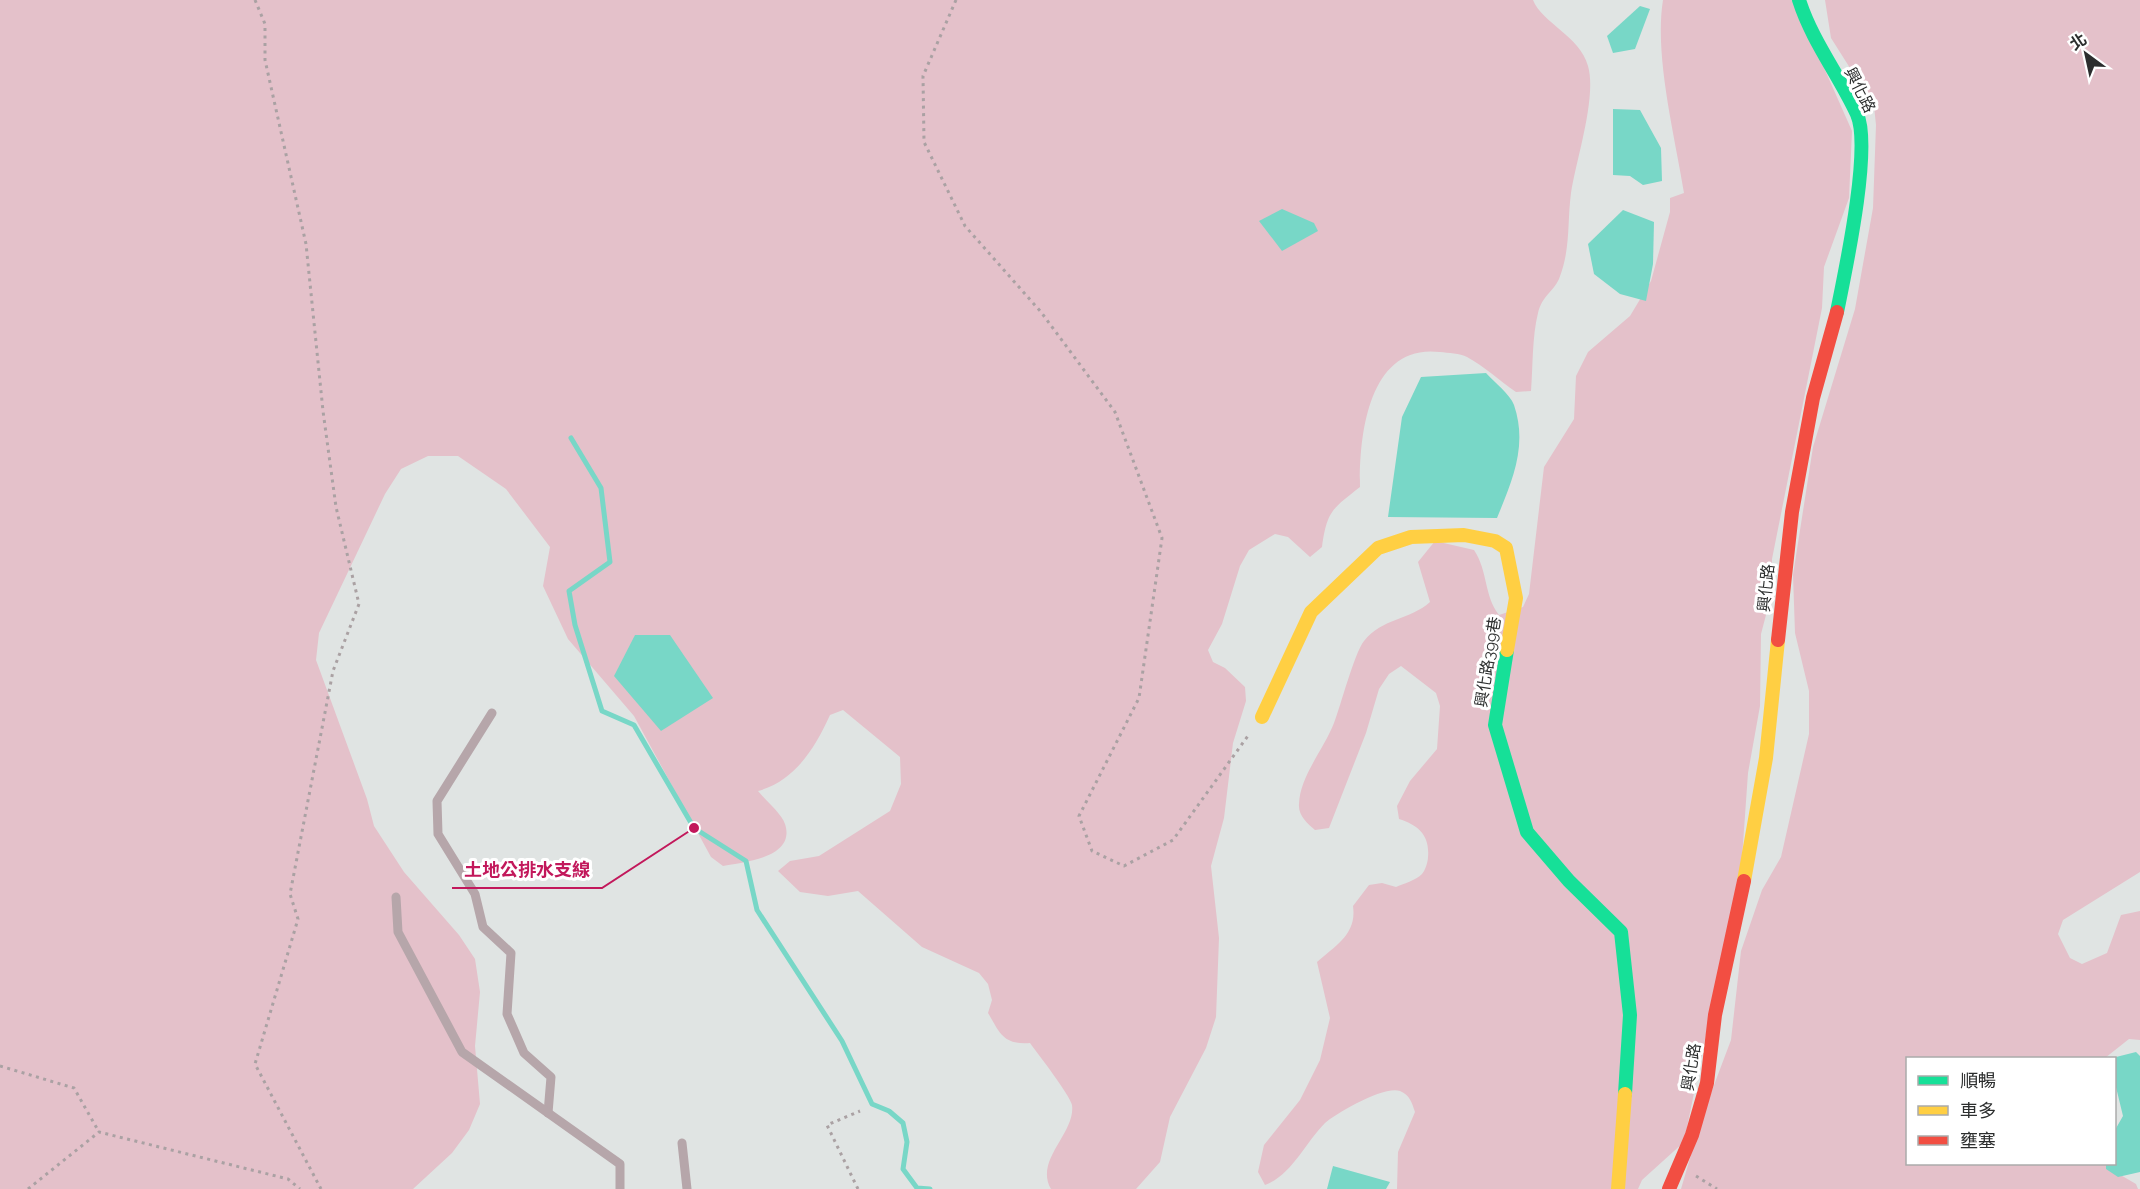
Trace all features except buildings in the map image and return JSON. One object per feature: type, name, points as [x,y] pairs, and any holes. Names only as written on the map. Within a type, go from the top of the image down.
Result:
[{"type":"street","name":"興化路","points":[[1669,1189],[1692,1135],[1707,1083],[1715,1015],[1755,829],[1766,758],[1793,502],[1813,398],[1836,315],[1845,272],[1862,153],[1858,116],[1806,22],[1800,0]]},
{"type":"street","name":"興化路399巷","points":[[1262,717],[1311,612],[1378,548],[1411,537],[1464,535],[1495,541],[1506,548],[1516,598],[1495,725],[1527,832],[1569,881],[1621,932],[1630,1016],[1618,1189]]},
{"type":"lane","points":[[492,713],[437,801],[438,834],[475,894],[483,927],[511,953],[507,1014],[524,1053],[551,1077],[548,1113]]},
{"type":"lane","points":[[396,897],[398,932],[462,1052],[620,1164],[620,1189]]},
{"type":"lane","points":[[682,1143],[687,1189]]},
{"type":"path","points":[[255,0],[266,24],[265,60],[306,244],[323,411],[336,507],[359,604],[333,671],[290,894],[298,919],[255,1064],[321,1189]]},
{"type":"path","points":[[956,0],[923,76],[924,142],[965,226],[1041,312],[1115,412],[1162,538],[1139,698],[1079,816],[1092,851],[1124,866],[1173,840],[1262,717]]},
{"type":"path","points":[[0,1066],[74,1088],[99,1132],[288,1179],[300,1189]]},
{"type":"path","points":[[858,1189],[827,1125],[860,1111]]},
{"type":"path","points":[[28,1189],[99,1132]]},
{"type":"shaded area","points":[[0,0],[1533,0],[1544,16],[1577,46],[1588,66],[1590,94],[1588,111],[1571,193],[1563,268],[1559,279],[1542,302],[1536,322],[1531,391],[1516,392],[1480,365],[1461,355],[1440,352],[1416,353],[1397,362],[1383,377],[1373,396],[1366,419],[1362,442],[1360,487],[1332,512],[1326,526],[1322,547],[1310,557],[1288,537],[1275,534],[1249,550],[1240,566],[1222,624],[1208,650],[1213,662],[1225,668],[1245,687],[1246,701],[1233,743],[1224,818],[1211,866],[1219,938],[1216,1017],[1206,1048],[1170,1117],[1160,1162],[1136,1189],[1051,1189],[1047,1178],[1048,1168],[1051,1157],[1068,1126],[1072,1115],[1072,1105],[1060,1084],[1030,1043],[1008,1040],[999,1032],[988,1013],[992,1000],[988,984],[979,973],[922,947],[858,891],[828,896],[800,892],[778,871],[790,861],[819,856],[890,811],[901,784],[900,757],[843,710],[830,715],[818,739],[802,762],[783,780],[758,791],[777,811],[785,824],[786,835],[783,844],[766,856],[723,866],[711,857],[634,716],[568,639],[543,586],[550,547],[506,489],[458,456],[428,456],[401,469],[385,494],[319,633],[316,660],[367,799],[374,826],[404,872],[459,935],[475,959],[480,992],[475,1046],[480,1104],[469,1130],[452,1153],[413,1189],[0,1189]]},
{"type":"shaded area","points":[[1663,0],[1794,0],[1852,131],[1849,198],[1824,267],[1822,308],[1772,559],[1772,592],[1761,634],[1760,706],[1748,773],[1742,858],[1684,1142],[1642,1180],[1638,1189],[1397,1189],[1398,1152],[1415,1112],[1406,1095],[1393,1090],[1361,1101],[1325,1123],[1291,1166],[1275,1180],[1265,1185],[1258,1172],[1264,1145],[1300,1100],[1320,1060],[1330,1018],[1317,962],[1344,938],[1352,924],[1353,906],[1369,885],[1382,883],[1396,887],[1419,876],[1426,866],[1428,849],[1425,837],[1412,824],[1399,819],[1397,806],[1410,781],[1437,749],[1440,706],[1436,693],[1401,666],[1389,674],[1379,689],[1366,733],[1329,828],[1315,830],[1306,822],[1299,808],[1303,783],[1330,733],[1352,668],[1364,641],[1379,628],[1430,602],[1418,562],[1435,541],[1474,550],[1482,566],[1494,608],[1499,615],[1523,607],[1529,594],[1544,467],[1574,419],[1576,376],[1588,352],[1630,316],[1651,281],[1670,212],[1670,198],[1684,193],[1663,71],[1661,22]]},
{"type":"shaded area","points":[[1825,0],[2140,0],[2140,872],[2063,920],[2058,934],[2070,958],[2082,964],[2107,953],[2121,915],[2140,911],[2140,1040],[2129,1039],[2106,1057],[1906,1057],[1906,1165],[2112,1165],[2112,1170],[2136,1184],[2138,1189],[1681,1189],[1702,1117],[1731,1040],[1741,951],[1762,890],[1781,857],[1809,734],[1809,691],[1795,633],[1793,575],[1813,447],[1855,309],[1873,208],[1876,125],[1874,106],[1831,38]]},
{"type":"shaded area","points":[[1640,6],[1650,9],[1635,49],[1613,53],[1607,36]]},
{"type":"shaded area","points":[[1613,109],[1640,110],[1661,148],[1662,181],[1643,185],[1630,176],[1613,175]]},
{"type":"shaded area","points":[[1282,209],[1314,223],[1318,231],[1282,251],[1259,221]]},
{"type":"shaded area","points":[[1623,210],[1654,222],[1653,264],[1646,301],[1620,294],[1594,274],[1588,244]]},
{"type":"shaded area","points":[[1486,373],[1512,401],[1518,420],[1519,449],[1513,477],[1497,518],[1388,517],[1402,417],[1421,377]]},
{"type":"shaded area","points":[[635,635],[670,635],[713,698],[661,731],[614,676]]},
{"type":"shaded area","points":[[2136,1052],[2140,1056],[2140,1172],[2118,1177],[2106,1169],[2106,1165],[2116,1165],[2116,1128],[2123,1116],[2116,1087],[2116,1057]]},
{"type":"shaded area","points":[[1333,1166],[1390,1182],[1386,1189],[1327,1189]]},
{"type":"waterway","points":[[571,438],[601,488],[610,562],[569,591],[575,625],[602,711],[634,725],[694,828],[746,861],[757,910],[842,1041],[872,1104],[889,1111],[903,1123],[907,1142],[903,1169],[917,1188],[930,1189]]},
{"type":"traffic: fast","points":[[1799,0],[1818,44],[1857,114],[1861,131],[1856,211],[1837,312]]},
{"type":"traffic: fast","points":[[1507,650],[1495,725],[1527,832],[1569,881],[1621,932],[1630,1015],[1625,1094]]},
{"type":"traffic: slow","points":[[1262,717],[1311,612],[1378,548],[1411,537],[1464,535],[1495,541],[1506,548],[1516,598],[1507,650]]},
{"type":"traffic: slow","points":[[1744,881],[1766,758],[1778,640]]},
{"type":"traffic: slow","points":[[1618,1189],[1625,1094]]},
{"type":"traffic: jam","points":[[1778,640],[1792,512],[1813,398],[1837,312]]},
{"type":"traffic: jam","points":[[1669,1189],[1692,1135],[1707,1083],[1715,1015],[1744,881]]},
{"type":"place","name":"土地公排水支線","points":[[694,828]]}]
